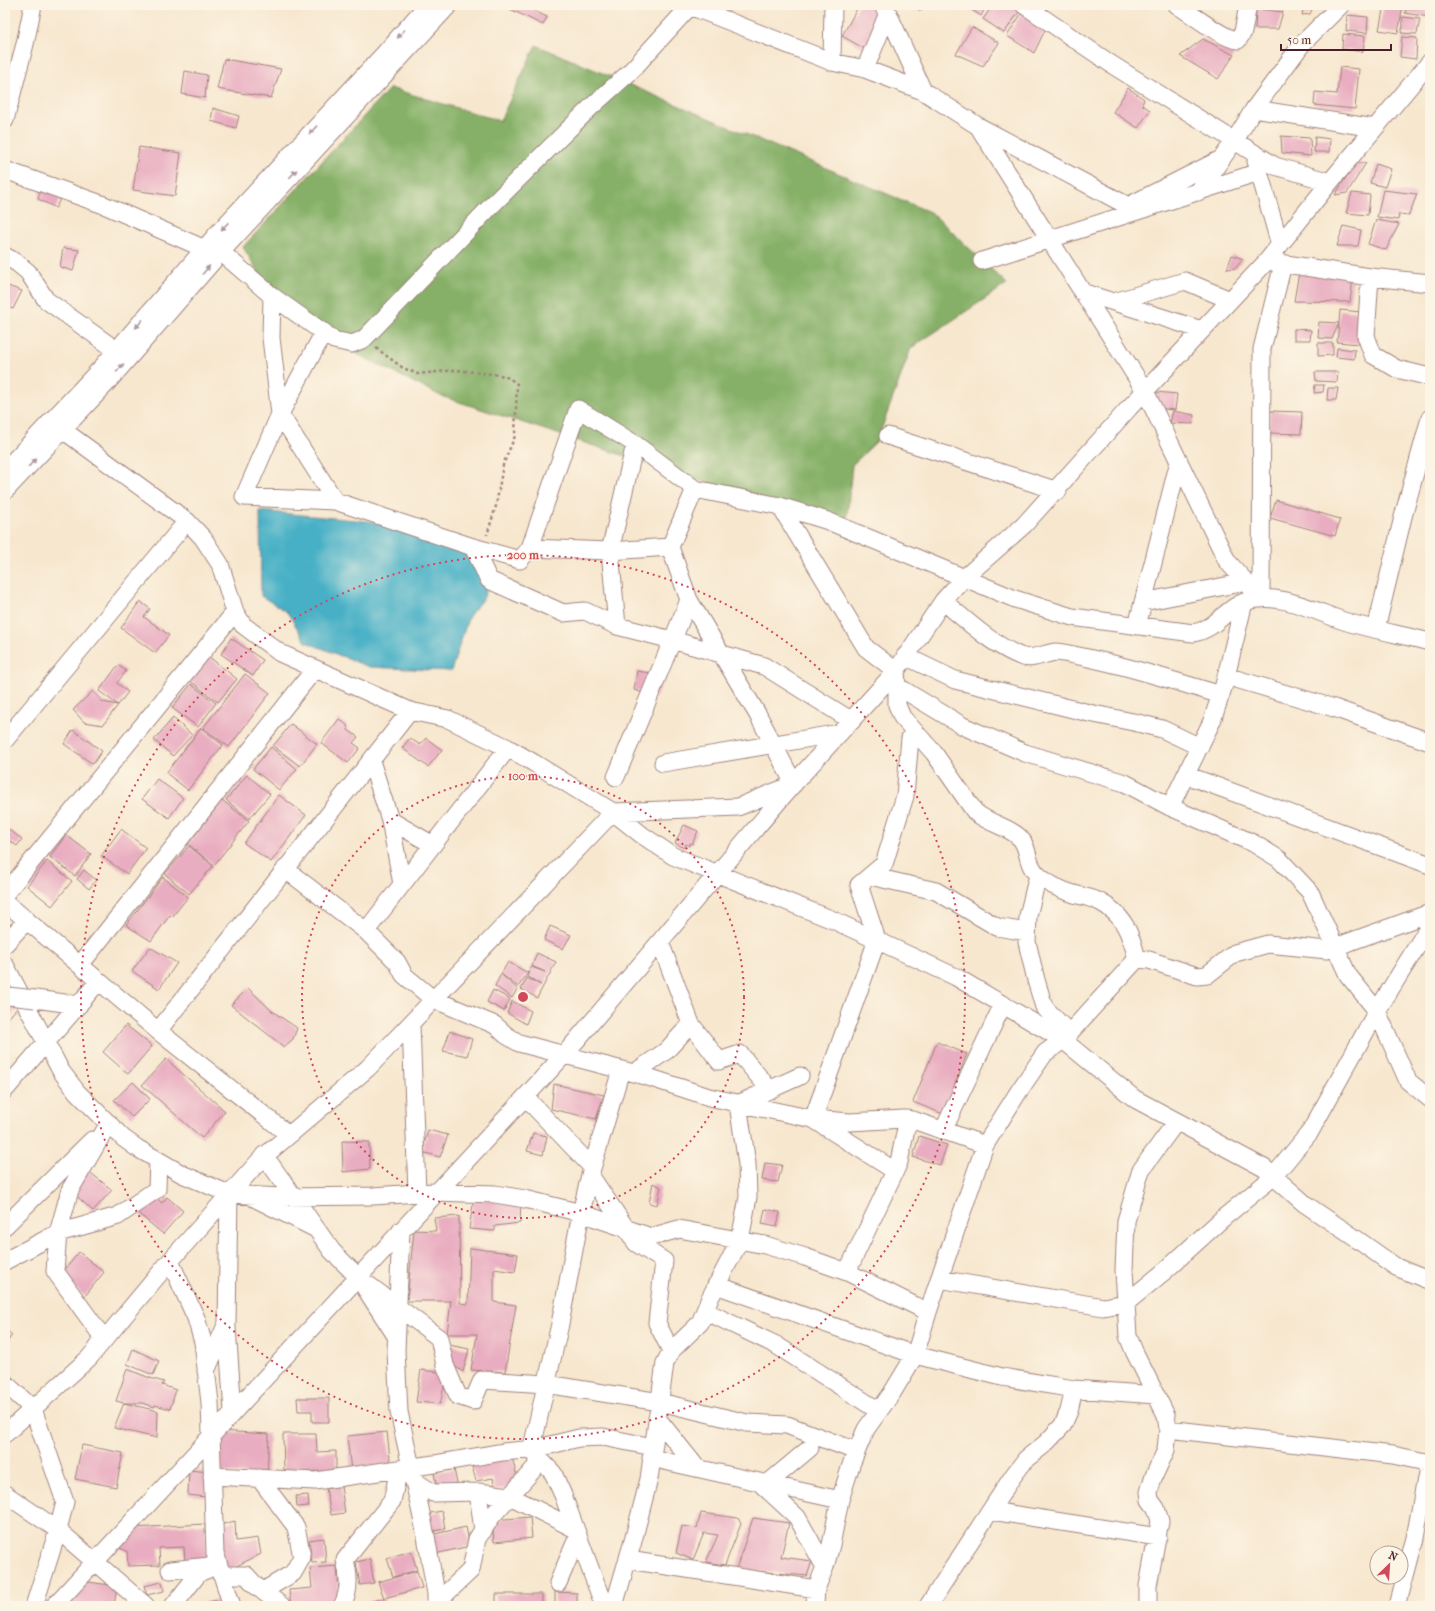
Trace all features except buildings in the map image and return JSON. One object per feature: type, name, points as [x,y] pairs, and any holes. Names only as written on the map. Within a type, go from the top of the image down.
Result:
[{"type":"street","points":[[5,120],[25,44],[33,5]]},
{"type":"street","points":[[5,492],[106,384],[213,250],[427,5]]},
{"type":"street","points":[[5,469],[116,350],[449,5]]},
{"type":"street","points":[[832,62],[833,5]]},
{"type":"street","points":[[1024,5],[1114,66],[1275,166],[1330,182]]},
{"type":"street","points":[[1177,5],[1224,36],[1233,40],[1238,40],[1243,32],[1248,5]]},
{"type":"street","points":[[1198,192],[1235,140],[1254,109],[1302,44],[1341,5]]},
{"type":"street","points":[[5,170],[104,205],[213,250],[272,296],[334,340],[352,344],[364,339],[492,206],[591,107],[630,72],[691,6],[832,62],[865,69],[923,91],[978,126],[1128,206]]},
{"type":"street","points":[[865,69],[885,9]]},
{"type":"street","points":[[885,9],[923,91]]},
{"type":"street","points":[[1261,599],[1262,349],[1275,262],[1280,245],[1330,182],[1430,62]]},
{"type":"street","points":[[1254,109],[1375,128]]},
{"type":"street","points":[[978,126],[1145,391],[1227,562],[1261,599]]},
{"type":"street","points":[[1253,152],[1280,245]]},
{"type":"street","points":[[1081,229],[1221,159]]},
{"type":"street","points":[[982,260],[1259,172]]},
{"type":"street","points":[[5,256],[28,272],[46,300],[116,350]]},
{"type":"street","points":[[1137,959],[1133,943],[1125,923],[1111,909],[1099,901],[1063,890],[1050,884],[1038,875],[1029,864],[1025,844],[1021,838],[1014,833],[982,818],[975,812],[934,753],[902,717],[897,705],[897,679],[906,656],[943,601],[964,578],[1024,525],[1145,391],[1230,300],[1275,262],[1430,283]]},
{"type":"street","points":[[1370,276],[1366,336],[1373,355],[1397,369],[1430,377]]},
{"type":"street","points":[[1114,302],[1185,281],[1230,300]]},
{"type":"street","points":[[1082,292],[1202,330]]},
{"type":"street","points":[[272,296],[271,338],[280,414],[335,501]]},
{"type":"street","points":[[324,332],[280,414],[244,497],[335,501],[473,547],[520,560],[530,548],[578,409],[635,444],[695,488],[780,506],[828,521],[1015,599],[1072,617],[1193,633],[1210,627],[1228,612],[1244,602],[1261,599],[1281,599],[1348,622],[1376,629],[1429,638]]},
{"type":"street","points":[[1376,629],[1403,517],[1430,418]]},
{"type":"street","points":[[63,430],[186,521],[203,538],[220,564],[235,612],[243,625],[280,653],[314,670],[410,712],[448,719],[508,748],[613,812],[642,835],[673,856],[833,920],[877,940],[956,977],[1003,1004],[1066,1036]]},
{"type":"street","points":[[888,436],[1056,490]]},
{"type":"street","points":[[617,626],[610,551],[635,444]]},
{"type":"street","points":[[1137,626],[1179,461]]},
{"type":"street","points":[[695,488],[670,547],[689,600],[774,744],[794,784]]},
{"type":"street","points":[[780,506],[866,648],[897,679],[963,726],[1025,753],[1124,783],[1170,807],[1253,843],[1279,859],[1310,892],[1348,975],[1376,1011],[1408,1081],[1430,1099]]},
{"type":"street","points":[[5,740],[186,521]]},
{"type":"street","points":[[473,547],[489,580],[563,613],[585,611],[617,626],[764,666],[852,721]]},
{"type":"street","points":[[530,548],[610,551],[670,547]]},
{"type":"street","points":[[1143,602],[1246,582]]},
{"type":"street","points":[[616,777],[689,600]]},
{"type":"street","points":[[943,601],[996,642],[1021,656],[1040,657],[1055,652],[1074,655],[1166,678],[1221,695]]},
{"type":"street","points":[[1170,807],[1212,721],[1221,695],[1244,602]]},
{"type":"street","points":[[5,894],[235,612]]},
{"type":"street","points":[[906,656],[955,680],[1089,713],[1138,722],[1162,729],[1200,747]]},
{"type":"street","points":[[80,965],[314,670]]},
{"type":"street","points":[[1226,676],[1334,708],[1430,742]]},
{"type":"street","points":[[54,1606],[564,1055],[794,784],[840,733],[897,679]]},
{"type":"street","points":[[158,1032],[410,712]]},
{"type":"street","points":[[663,763],[840,733]]},
{"type":"street","points":[[813,1119],[877,940],[859,885],[884,864],[905,796],[910,738]]},
{"type":"street","points":[[366,931],[508,748]]},
{"type":"street","points":[[371,761],[390,820],[402,884]]},
{"type":"street","points":[[1186,775],[1430,865]]},
{"type":"street","points":[[5,1434],[89,1358],[170,1261],[264,1155],[368,1068],[613,812],[738,807],[794,784]]},
{"type":"street","points":[[390,820],[433,845]]},
{"type":"street","points":[[285,869],[366,931],[397,962],[404,975],[433,999],[495,1025],[506,1035],[519,1043],[628,1072],[738,1104],[813,1119],[850,1122],[908,1119],[985,1145]]},
{"type":"street","points":[[1038,875],[1028,916],[1027,942],[1044,1007],[1066,1036],[1135,1099],[1264,1168],[1305,1204],[1396,1267],[1430,1281]]},
{"type":"street","points":[[870,876],[936,891],[996,927],[1027,932]]},
{"type":"street","points":[[5,902],[158,1032],[289,1135]]},
{"type":"street","points":[[1137,959],[1149,960],[1197,976],[1207,974],[1236,953],[1268,944],[1327,950],[1430,913]]},
{"type":"street","points":[[5,944],[27,920]]},
{"type":"street","points":[[939,1280],[1103,1307],[1126,1303],[1166,1270],[1222,1218],[1273,1177],[1310,1132],[1376,1011],[1424,945],[1430,925]]},
{"type":"street","points":[[660,942],[691,1024],[719,1061],[740,1054],[770,1090]]},
{"type":"street","points":[[816,1606],[816,1589],[825,1567],[840,1500],[856,1451],[866,1429],[915,1355],[928,1312],[985,1145],[1044,1053],[1066,1036],[1137,959]]},
{"type":"street","points":[[5,965],[61,1071],[78,1092],[109,1124],[123,1138],[158,1160],[182,1174],[229,1194],[294,1197],[373,1196],[436,1192],[495,1194],[525,1199],[580,1213],[651,1237],[679,1229],[766,1245],[847,1272],[928,1312]]},
{"type":"street","points":[[5,1090],[99,981]]},
{"type":"street","points":[[7,996],[79,1005]]},
{"type":"street","points":[[943,1130],[1003,1004]]},
{"type":"street","points":[[411,1023],[417,1193]]},
{"type":"street","points":[[604,1606],[553,1473],[538,1455],[533,1443],[560,1324],[580,1213],[591,1171],[628,1072],[666,1051],[691,1024]]},
{"type":"street","points":[[738,1104],[800,1076]]},
{"type":"street","points":[[524,1097],[591,1171],[636,1243],[664,1261],[657,1323],[671,1351]]},
{"type":"street","points":[[614,1606],[628,1560],[649,1479],[665,1363],[671,1351],[700,1323],[716,1286],[740,1240],[748,1190],[747,1164],[738,1104]]},
{"type":"street","points":[[813,1119],[895,1172]]},
{"type":"street","points":[[847,1272],[899,1162],[908,1119]]},
{"type":"street","points":[[1148,1606],[1148,1586],[1160,1521],[1156,1508],[1150,1500],[1149,1492],[1153,1478],[1166,1450],[1168,1429],[1166,1414],[1128,1336],[1124,1270],[1126,1221],[1141,1170],[1176,1122]]},
{"type":"street","points":[[5,1226],[109,1124]]},
{"type":"street","points":[[104,1339],[56,1271],[58,1233],[70,1190],[109,1124]]},
{"type":"street","points":[[264,1155],[332,1251],[358,1277],[439,1338],[445,1365],[458,1396],[473,1401],[482,1380],[546,1384],[658,1410],[746,1423],[787,1425],[856,1451]]},
{"type":"street","points":[[5,1261],[58,1233],[118,1216],[157,1189],[158,1160]]},
{"type":"street","points":[[229,1194],[227,1323],[233,1412]]},
{"type":"street","points":[[246,1195],[317,1229]]},
{"type":"street","points":[[401,1230],[396,1336],[399,1412],[408,1472],[426,1536],[436,1594],[436,1605]]},
{"type":"street","points":[[170,1261],[196,1318],[203,1342],[210,1403],[215,1553],[232,1606]]},
{"type":"street","points":[[358,1277],[396,1336]]},
{"type":"street","points":[[716,1286],[915,1355],[1002,1376],[1074,1389],[1156,1396]]},
{"type":"street","points":[[705,1310],[776,1345],[879,1411]]},
{"type":"street","points":[[206,1371],[227,1323]]},
{"type":"street","points":[[5,1383],[33,1409],[65,1502],[58,1530],[34,1606]]},
{"type":"street","points":[[928,1606],[1013,1476],[1026,1459],[1045,1444],[1063,1425],[1069,1411],[1074,1389]]},
{"type":"street","points":[[658,1410],[697,1468]]},
{"type":"street","points":[[1168,1429],[1393,1455],[1429,1462],[1415,1538],[1397,1606]]},
{"type":"street","points":[[212,1476],[314,1481],[408,1472],[503,1452],[538,1455],[579,1438],[603,1437],[697,1468],[840,1500]]},
{"type":"street","points":[[763,1483],[810,1448]]},
{"type":"street","points":[[436,1605],[471,1570],[477,1539],[510,1496],[538,1455]]},
{"type":"street","points":[[408,1472],[433,1493],[478,1492],[510,1496],[577,1533]]},
{"type":"street","points":[[342,1606],[346,1599],[349,1574],[345,1560],[392,1501],[408,1472]]},
{"type":"street","points":[[259,1478],[296,1527],[302,1557],[293,1573],[263,1591]]},
{"type":"street","points":[[763,1483],[797,1517],[825,1567]]},
{"type":"street","points":[[478,1492],[483,1530]]},
{"type":"street","points":[[5,1494],[58,1530],[145,1605]]},
{"type":"street","points":[[991,1511],[1158,1537]]},
{"type":"street","points":[[558,1583],[577,1533]]},
{"type":"street","points":[[628,1560],[816,1589]]},
{"type":"street","points":[[170,1570],[220,1570],[246,1575],[282,1606]]},
{"type":"street","points":[[173,1606],[199,1573],[220,1570]]},
{"type":"path","points":[[364,339],[403,368],[418,374],[456,370],[500,375],[509,378],[517,384],[515,436],[503,465],[496,506],[487,535],[473,547]]},
{"type":"green space","points":[[536,45],[932,213],[1007,284],[911,348],[877,441],[852,465],[846,528],[441,396],[287,319],[243,247],[390,88],[500,121]]},
{"type":"water","points":[[260,511],[408,525],[452,540],[489,580],[484,597],[469,616],[451,671],[369,667],[306,642],[287,612],[261,596]]}]
